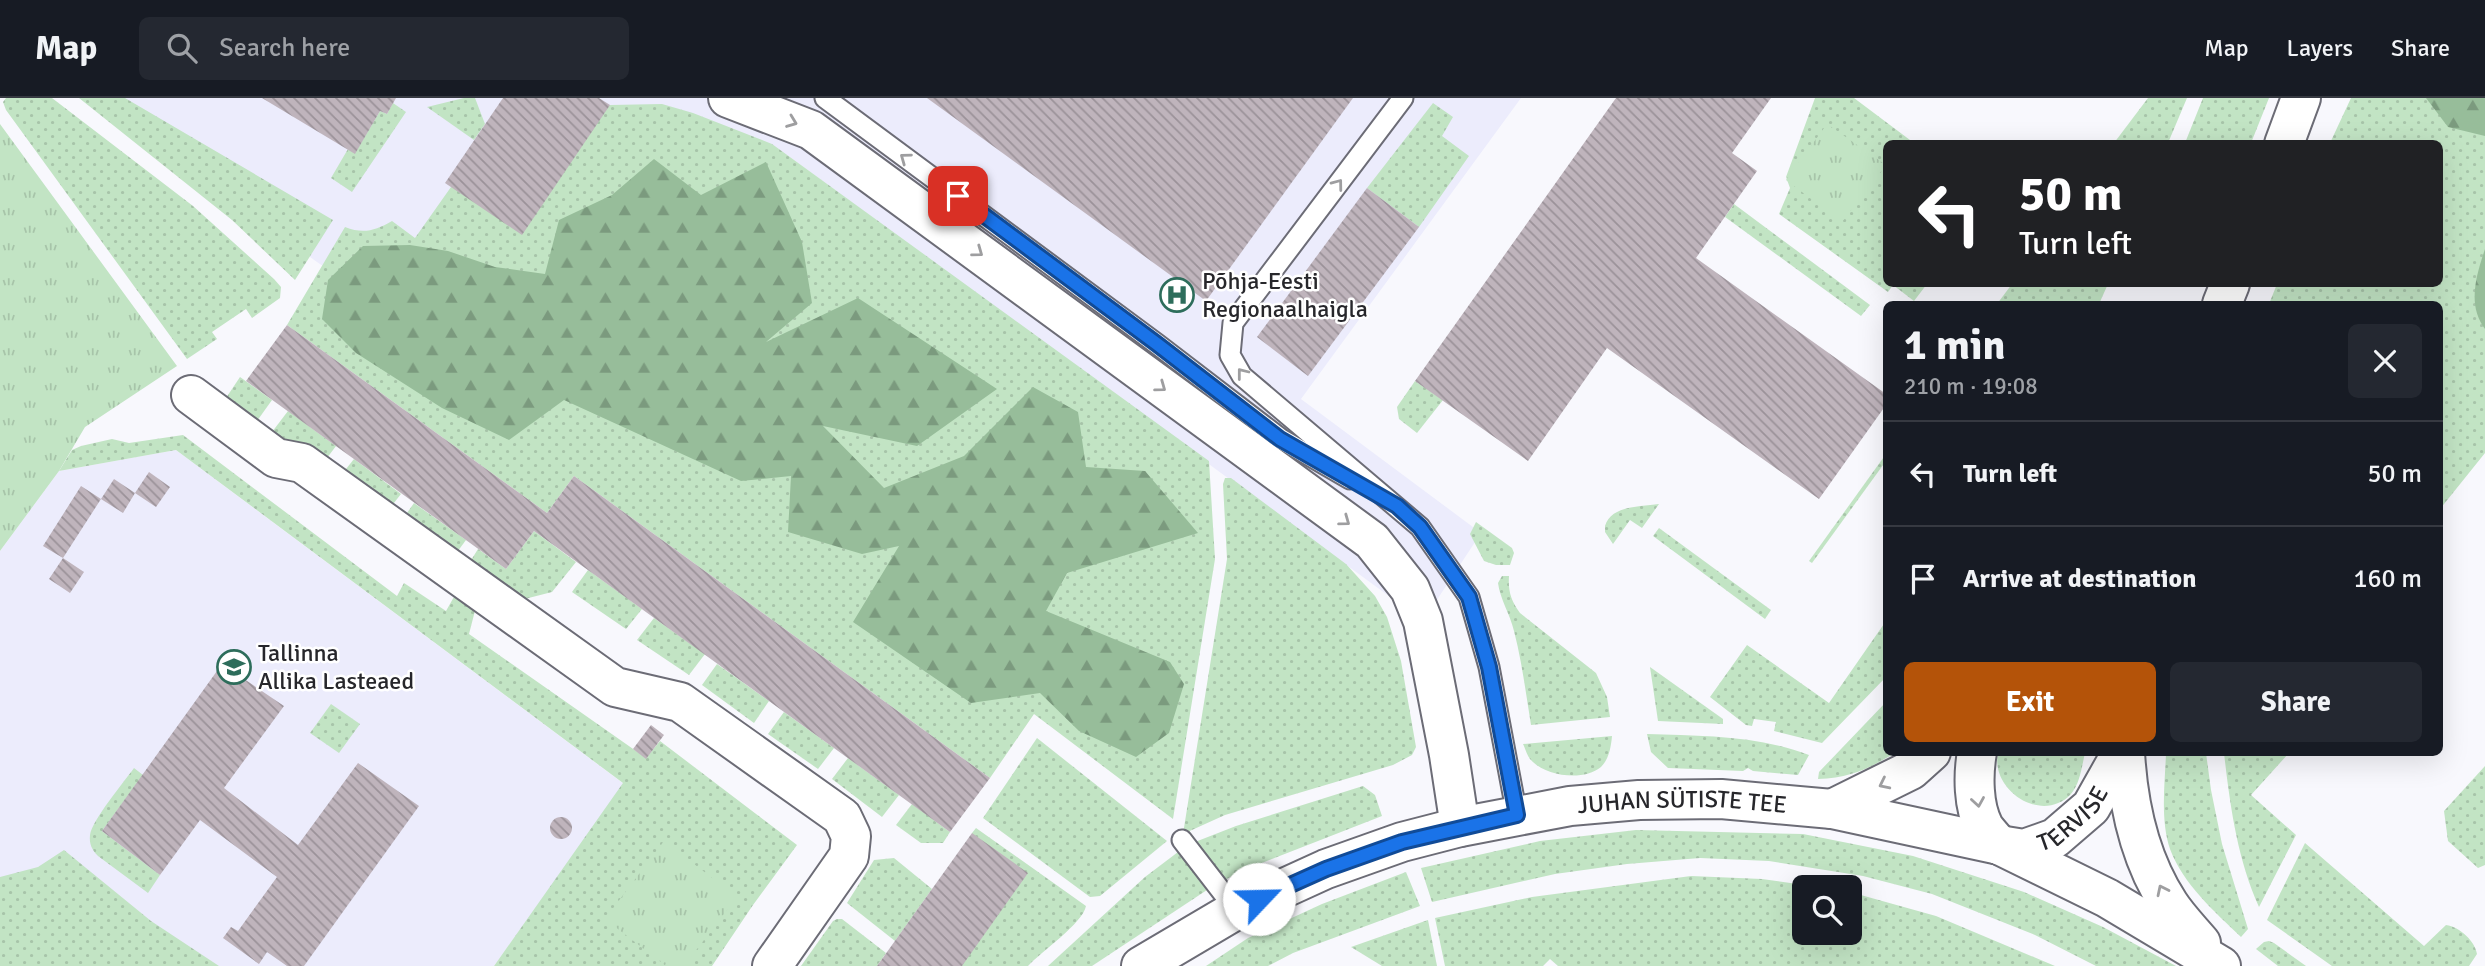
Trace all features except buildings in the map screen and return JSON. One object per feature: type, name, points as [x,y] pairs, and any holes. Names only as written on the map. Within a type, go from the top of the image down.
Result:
[{"type":"street","points":[[728,98],[811,130],[1372,541],[1409,589],[1423,621],[1460,827]]},
{"type":"street","points":[[2285,140],[2301,98]]},
{"type":"street","points":[[191,395],[276,458],[302,463],[615,687],[680,702],[842,817],[851,836],[849,856],[772,966]]},
{"type":"street","points":[[1832,809],[1911,770],[1927,756]]},
{"type":"street","points":[[1976,756],[1974,767],[1977,806],[1984,827],[1999,845]]},
{"type":"street","name":"TERVISE","points":[[1999,845],[2024,849],[2055,838],[2091,807],[2122,756]]},
{"type":"street","points":[[2124,756],[2128,793],[2139,844],[2169,905],[2220,965]]},
{"type":"street","name":"JUHAN SÜTISTE TEE","points":[[1142,966],[1236,910],[1326,869],[1402,842],[1460,827],[1570,806],[1639,800],[1721,799],[1832,809],[1999,845],[2107,898],[2220,965]]},
{"type":"lane","points":[[825,98],[1157,344],[1280,439],[1397,506]]},
{"type":"lane","points":[[1403,98],[1233,323],[1230,355],[1242,376],[1420,527],[1469,597],[1489,667],[1517,815]]},
{"type":"lane","points":[[1182,840],[1236,910]]},
{"type":"shaded area","name":"Põhja-Eesti Regionaalhaigla","points":[[84,98],[1521,98],[1301,399],[1481,533],[1423,621],[787,155],[462,364]]},
{"type":"shaded area","name":"Tallinna Allika Lasteaed","points":[[176,450],[624,784],[494,966],[42,966],[0,935],[0,551],[59,471]]},
{"type":"green space","points":[[6,98],[52,98],[193,206],[274,279],[281,287],[280,298],[252,318],[246,309],[212,332],[217,339],[187,359],[6,110],[3,102]]},
{"type":"green space","points":[[79,98],[125,98],[333,220],[295,280],[232,220]]},
{"type":"green space","points":[[475,98],[485,124],[474,140],[427,107]]},
{"type":"green space","points":[[1815,98],[1854,98],[1910,140],[1883,140],[1883,287],[1892,287],[1888,292],[1779,214],[1790,188],[1786,177]]},
{"type":"green space","points":[[2148,98],[2187,98],[2169,140],[2116,140]]},
{"type":"green space","points":[[2203,98],[2269,98],[2252,140],[2186,140]]},
{"type":"green space","points":[[2351,98],[2485,98],[2485,453],[2443,505],[2443,301],[2270,301],[2276,287],[2443,287],[2443,140],[2331,140]]},
{"type":"green space","points":[[2426,98],[2485,98],[2485,136],[2448,127]]},
{"type":"green space","points":[[393,103],[406,112],[352,192],[331,178],[348,149],[355,153],[380,111],[387,114]]},
{"type":"green space","points":[[1433,103],[1453,117],[1442,136],[1469,156],[1419,227],[1367,188]]},
{"type":"green space","points":[[662,104],[693,113],[772,144],[1209,461],[1215,559],[1173,819],[1034,714],[990,778],[574,476],[547,513],[287,325],[345,227],[369,230],[392,221],[415,238],[451,187],[610,105]]},
{"type":"green space","points":[[0,124],[177,366],[85,427],[59,471],[0,551]]},
{"type":"green space","points":[[1827,124],[1883,163],[1883,169],[1842,222],[1786,180]]},
{"type":"green space","points":[[654,159],[701,195],[766,162],[802,242],[812,303],[766,342],[858,298],[997,389],[917,446],[823,426],[884,488],[964,456],[1033,387],[1078,412],[1086,467],[1145,471],[1198,533],[1067,573],[1046,611],[1170,662],[1184,684],[1169,733],[1136,757],[1079,731],[1040,693],[971,703],[853,622],[899,546],[862,554],[788,532],[791,476],[741,481],[564,400],[509,440],[442,408],[356,353],[322,319],[328,280],[363,246],[410,245],[448,251],[495,267],[545,274],[559,220],[612,195]]},
{"type":"green space","points":[[1734,204],[1870,305],[1861,316],[1725,217]]},
{"type":"green space","points":[[2485,249],[2485,329],[2476,310],[2475,290]]},
{"type":"green space","points":[[1896,287],[1925,287],[1914,301]]},
{"type":"green space","points":[[2010,287],[2107,287],[2100,301],[1999,301]]},
{"type":"green space","points":[[240,377],[272,400],[257,421],[226,398]]},
{"type":"green space","points":[[1415,381],[1443,400],[1417,433],[1399,419],[1397,407]]},
{"type":"green space","points":[[288,411],[336,446],[321,466],[272,432]]},
{"type":"green space","points":[[183,435],[397,596],[404,583],[446,611],[459,588],[477,603],[469,634],[646,758],[660,741],[797,845],[712,966],[494,966],[623,783],[176,450],[59,471],[72,450],[81,446],[112,439],[129,443]]},
{"type":"green space","points":[[1883,458],[1883,465],[1812,563],[1809,561]]},
{"type":"green space","points":[[354,459],[401,494],[386,513],[338,479]]},
{"type":"green space","points":[[1225,478],[1231,478],[1346,564],[1375,596],[1387,617],[1401,661],[1416,747],[1412,755],[1393,765],[1225,815],[1183,834],[1227,559],[1223,484]]},
{"type":"green space","points":[[414,503],[466,540],[452,559],[400,523]]},
{"type":"green space","points":[[1659,504],[1642,528],[1630,520],[1613,544],[1605,532],[1605,526],[1613,514],[1628,508]]},
{"type":"green space","points":[[1476,522],[1512,548],[1514,553],[1510,565],[1496,565],[1484,561],[1470,534]]},
{"type":"green space","points":[[1659,528],[1771,610],[1765,619],[1653,536]]},
{"type":"green space","points":[[534,531],[576,562],[552,592],[509,603],[465,570],[478,549],[506,569]]},
{"type":"green space","points":[[588,570],[642,609],[626,629],[572,592]]},
{"type":"green space","points":[[1502,576],[1509,576],[1511,596],[1520,613],[1596,673],[1607,697],[1610,717],[1531,725],[1517,643],[1499,589],[1498,583]]},
{"type":"green space","points":[[654,618],[705,654],[689,675],[637,640]]},
{"type":"green space","points":[[1883,625],[1883,680],[1822,743],[1774,731],[1776,722],[1754,719],[1752,726],[1746,725],[1710,697],[1747,645],[1829,703]]},
{"type":"green space","points":[[717,664],[769,701],[754,723],[702,685]]},
{"type":"green space","points":[[1650,667],[1723,719],[1723,724],[1658,721]]},
{"type":"green space","points":[[331,704],[360,724],[339,753],[310,733]]},
{"type":"green space","points":[[1883,705],[1883,756],[1890,756],[1858,772],[1840,777],[1818,779],[1819,772]]},
{"type":"green space","points":[[784,712],[834,748],[818,769],[768,734]]},
{"type":"green space","points":[[1647,734],[1749,740],[1809,755],[1798,775],[1753,771],[1748,768],[1743,771],[1668,768],[1651,752]]},
{"type":"green space","points":[[1612,736],[1604,764],[1593,772],[1574,776],[1554,773],[1536,765],[1523,744]]},
{"type":"green space","points":[[1037,738],[1167,841],[1100,896],[1090,897],[983,818]]},
{"type":"green space","points":[[1998,756],[2084,756],[2077,785],[2071,794],[2059,803],[2046,806],[2021,799],[2002,779]]},
{"type":"green space","points":[[2166,756],[2206,756],[2222,844],[2248,929],[2241,937],[2191,886],[2176,862],[2167,838],[2164,789]]},
{"type":"green space","points":[[2224,756],[2286,756],[2251,795],[2296,835],[2259,907],[2245,870],[2232,812]]},
{"type":"green space","points":[[848,758],[899,795],[882,817],[832,779]]},
{"type":"green space","points":[[2485,766],[2485,865],[2478,868],[2448,841],[2444,811]]},
{"type":"green space","points":[[134,768],[143,775],[102,831],[160,875],[148,893],[98,856],[90,841],[96,820]]},
{"type":"green space","points":[[1363,786],[1375,795],[1382,816],[1241,871],[1223,881],[1195,842],[1236,826]]},
{"type":"green space","points":[[912,804],[950,832],[943,843],[921,843],[896,825]]},
{"type":"green space","points":[[976,828],[1086,906],[1078,921],[1028,966],[962,966],[972,833]]},
{"type":"green space","points":[[1636,830],[1803,834],[1913,856],[2024,892],[2103,927],[2176,966],[2096,966],[2035,935],[1932,894],[1862,875],[1769,861],[1700,858],[1627,864],[1555,874],[1432,902],[1421,868],[1540,841]]},
{"type":"green space","points":[[664,841],[737,897],[684,966],[666,966],[605,919]]},
{"type":"green space","points":[[2305,843],[2424,946],[2446,925],[2461,932],[2473,944],[2477,954],[2469,966],[2332,966],[2267,920]]},
{"type":"green space","points":[[1182,849],[1213,886],[1092,966],[1048,966],[1145,877]]},
{"type":"green space","points":[[64,850],[151,921],[219,966],[0,966],[0,877],[38,867]]},
{"type":"green space","points":[[894,858],[932,889],[895,941],[847,903],[874,860]]},
{"type":"green space","points":[[1406,872],[1420,906],[1293,953],[1268,966],[1206,966],[1248,938],[1322,904]]},
{"type":"green space","points":[[1691,876],[1762,879],[1792,883],[1792,945],[1862,945],[1862,895],[1936,916],[2055,966],[1558,966],[1550,959],[1543,966],[1445,966],[1435,918],[1532,897]]},
{"type":"green space","points":[[837,919],[842,919],[886,953],[877,966],[801,966]]},
{"type":"green space","points":[[1428,920],[1437,966],[1382,966],[1351,947]]},
{"type":"green space","points":[[2269,941],[2306,966],[2278,966],[2256,949]]},
{"type":"place","name":"Põhja-Eesti Regionaalhaigla","points":[[1177,295]]},
{"type":"place","name":"Tallinna Allika Lasteaed","points":[[234,667]]},
{"type":"route","points":[[958,196],[1280,439],[1397,506],[1420,527],[1469,597],[1489,667],[1517,815],[1402,842],[1326,869],[1259,899]]}]
